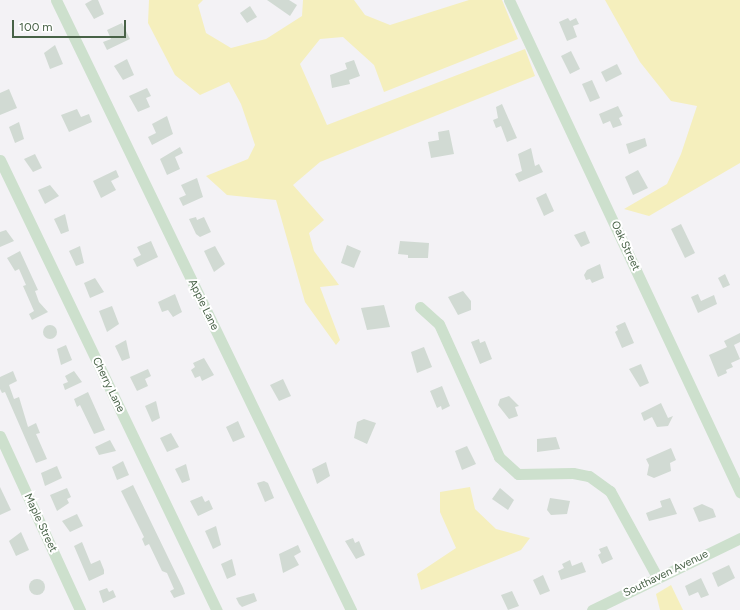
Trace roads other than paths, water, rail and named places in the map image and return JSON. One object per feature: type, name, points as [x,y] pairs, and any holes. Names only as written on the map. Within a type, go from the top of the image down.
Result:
[{"type":"street","name":"Apple Lane","points":[[56,0],[351,610]]},
{"type":"street","name":"Oak Street","points":[[509,0],[740,492]]},
{"type":"street","name":"Cherry Lane","points":[[0,160],[217,610]]},
{"type":"street","points":[[420,307],[439,324],[499,456],[518,474],[573,473],[589,476],[610,491],[658,577]]},
{"type":"street","name":"Maple Street","points":[[0,436],[80,610]]},
{"type":"street","name":"Southaven Avenue","points":[[592,610],[740,538]]}]
